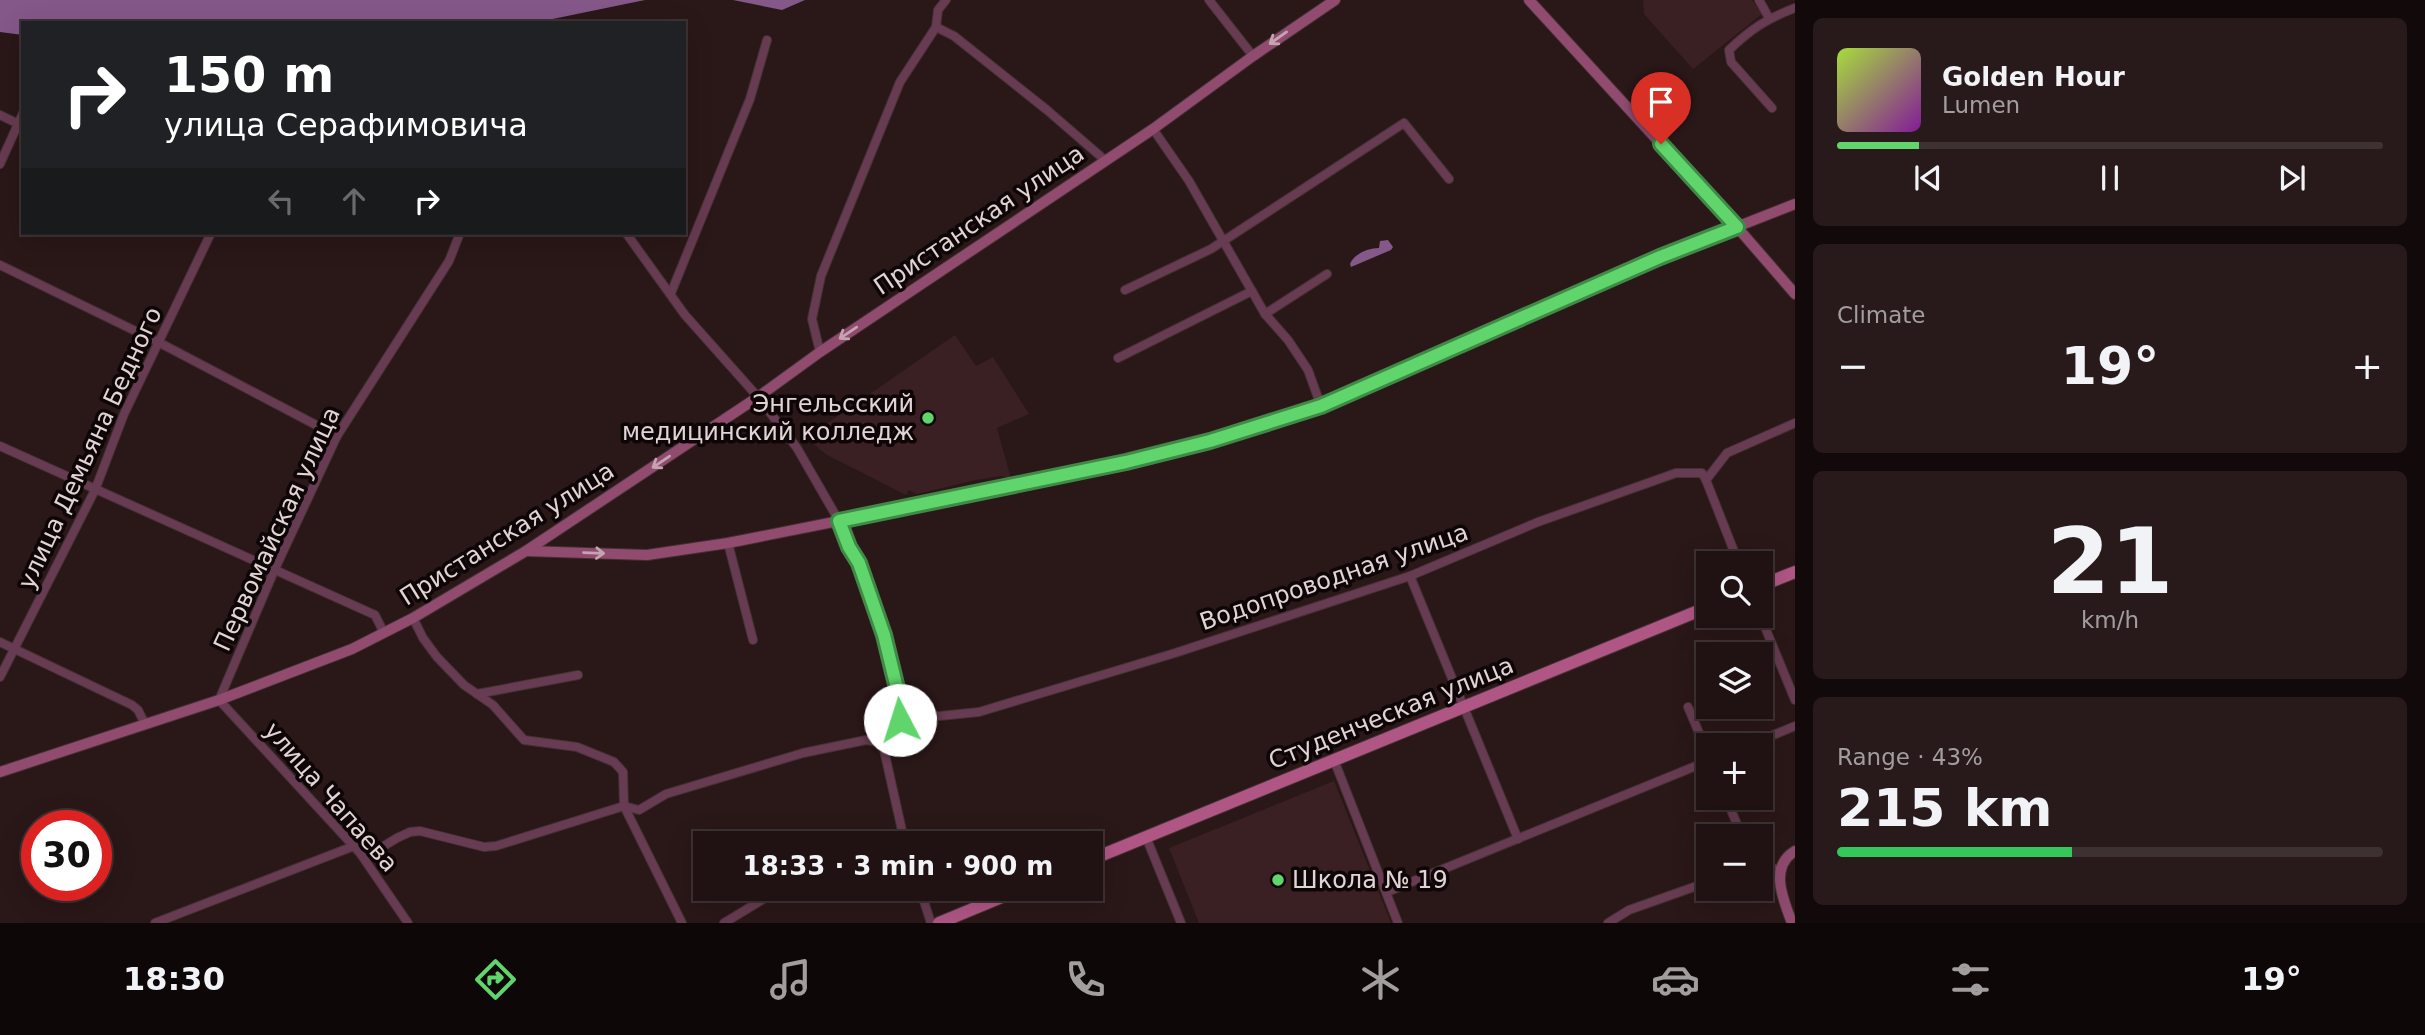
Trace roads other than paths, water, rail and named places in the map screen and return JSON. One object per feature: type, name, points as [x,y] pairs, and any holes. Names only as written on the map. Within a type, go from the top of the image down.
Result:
[{"type":"main road","points":[[1773,581],[1795,572]]},
{"type":"main road","name":"Студенческая улица","points":[[1103,855],[1696,612]]},
{"type":"main road","points":[[939,923],[992,901]]},
{"type":"street","points":[[820,352],[812,319],[821,276],[900,82],[936,27],[938,10],[946,0]]},
{"type":"street","points":[[1209,0],[1253,56]]},
{"type":"street","name":"Пристанская улица","points":[[0,772],[219,699],[352,649],[413,618],[526,551],[758,397],[820,352],[1153,129],[1335,0]]},
{"type":"street","points":[[1529,0],[1795,294]]},
{"type":"street","points":[[1759,0],[1769,18]]},
{"type":"street","points":[[1772,108],[1731,62],[1729,50],[1748,32],[1769,18],[1795,8]]},
{"type":"street","points":[[936,27],[954,36],[1106,161]]},
{"type":"street","points":[[671,293],[750,99],[767,40]]},
{"type":"street","points":[[0,115],[20,125],[0,164]]},
{"type":"street","points":[[1125,290],[1210,249],[1404,124],[1449,179]]},
{"type":"street","points":[[1153,129],[1189,181],[1265,314],[1288,340],[1308,370],[1321,406]]},
{"type":"street","points":[[526,551],[648,555],[729,543],[1126,462],[1210,441],[1321,406],[1660,257],[1795,204]]},
{"type":"street","name":"улица Демьяна Бедного","points":[[0,677],[95,489],[124,414],[210,235]]},
{"type":"street","name":"Первомайская улица","points":[[219,699],[274,571],[337,436],[449,261],[459,235]]},
{"type":"street","points":[[628,235],[685,315],[758,397],[797,448],[839,521],[849,547],[859,563],[884,635],[902,709],[900,720],[878,742]]},
{"type":"street","points":[[0,265],[160,343],[337,436]]},
{"type":"street","points":[[1265,314],[1327,274]]},
{"type":"street","points":[[1118,358],[1252,291]]},
{"type":"street","points":[[1735,551],[1706,480],[1727,453],[1795,423]]},
{"type":"street","points":[[0,446],[375,615],[384,633]]},
{"type":"street","name":"Водопроводная улица","points":[[900,720],[979,712],[1175,653],[1410,576],[1538,522],[1676,473],[1702,472],[1706,480]]},
{"type":"street","points":[[729,543],[753,640]]},
{"type":"street","points":[[1410,576],[1518,839]]},
{"type":"street","points":[[413,618],[423,638],[438,657],[464,685],[493,705],[524,740],[577,747],[614,762],[623,772],[624,806],[682,923]]},
{"type":"street","points":[[1765,628],[1795,700]]},
{"type":"street","points":[[0,642],[132,705],[138,710],[145,724]]},
{"type":"street","points":[[477,694],[578,675]]},
{"type":"street","name":"улица Чапаева","points":[[219,699],[354,846],[408,923]]},
{"type":"street","points":[[1688,707],[1699,733]]},
{"type":"street","points":[[1773,735],[1795,726]]},
{"type":"street","points":[[364,858],[410,832],[420,831],[484,847],[496,846],[624,806],[639,810],[666,794],[803,752],[866,740],[878,742],[884,750],[902,831]]},
{"type":"street","points":[[1334,760],[1398,923]]},
{"type":"street","points":[[1387,892],[1696,766]]},
{"type":"street","points":[[1146,837],[1181,923]]},
{"type":"street","points":[[155,923],[354,846]]},
{"type":"street","points":[[1792,923],[1780,889],[1785,861],[1795,851]]},
{"type":"street","points":[[1773,868],[1782,870]]},
{"type":"street","points":[[1608,923],[1629,910],[1696,886]]},
{"type":"street","points":[[724,923],[760,901]]},
{"type":"street","points":[[924,901],[931,923]]},
{"type":"place","name":"Энгельсский медицинский колледж","points":[[928,418]]},
{"type":"place","name":"Школа № 19","points":[[1278,880]]}]
